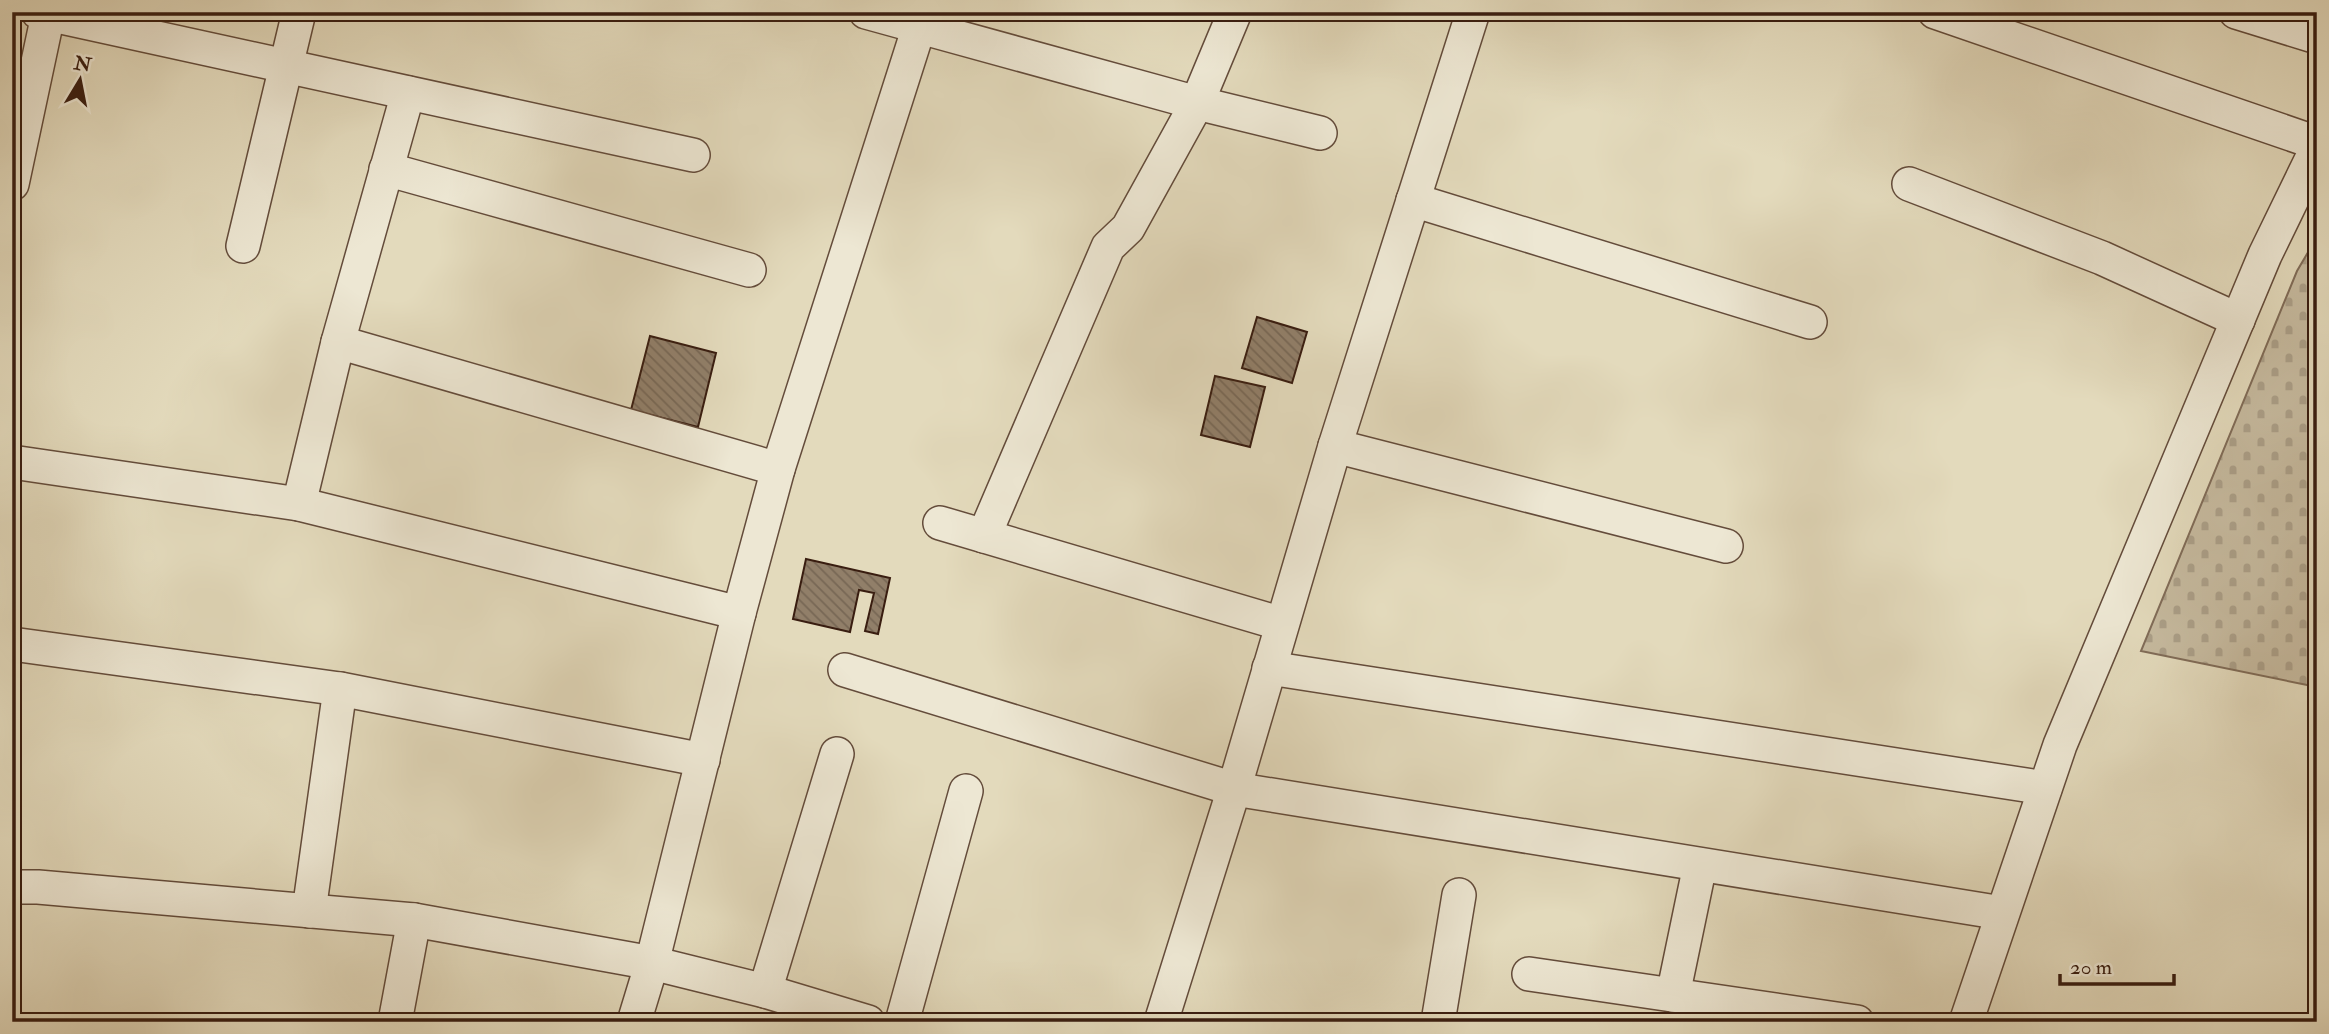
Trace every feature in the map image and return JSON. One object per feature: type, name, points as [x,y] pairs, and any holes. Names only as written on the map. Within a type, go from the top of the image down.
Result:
[{"type":"street","points":[[243,246],[299,12]]},
{"type":"street","points":[[866,12],[1197,103],[1320,133]]},
{"type":"street","points":[[984,536],[1108,247],[1128,228],[1197,103],[1235,12]]},
{"type":"street","points":[[1161,1022],[1234,789],[1335,446],[1473,12]]},
{"type":"street","points":[[1935,12],[2317,146],[2265,255],[2060,745],[1966,1022]]},
{"type":"street","points":[[2236,12],[2317,37]]},
{"type":"street","points":[[12,184],[43,13],[693,155]]},
{"type":"street","points":[[634,1022],[652,963],[739,613],[778,469],[919,27]]},
{"type":"street","points":[[299,504],[338,342],[408,93]]},
{"type":"street","points":[[386,169],[749,270]]},
{"type":"street","points":[[1909,184],[2102,258],[2238,320]]},
{"type":"street","points":[[1413,200],[1810,322]]},
{"type":"street","points":[[338,342],[778,469]]},
{"type":"street","points":[[1335,446],[1726,546]]},
{"type":"street","points":[[12,461],[299,504],[739,613]]},
{"type":"street","points":[[940,523],[1282,624]]},
{"type":"street","points":[[12,644],[340,689],[703,760]]},
{"type":"street","points":[[1269,668],[2045,788]]},
{"type":"street","points":[[845,670],[1234,789],[2002,913]]},
{"type":"street","points":[[309,911],[340,689]]},
{"type":"street","points":[[765,991],[837,754]]},
{"type":"street","points":[[902,1022],[966,791]]},
{"type":"street","points":[[1673,995],[1700,864]]},
{"type":"street","points":[[12,887],[38,887],[414,920],[652,963],[765,991],[799,1011],[868,1022]]},
{"type":"street","points":[[1438,1022],[1459,895]]},
{"type":"street","points":[[395,1022],[414,920]]},
{"type":"street","points":[[1529,974],[1857,1022]]},
{"type":"green space","points":[[2317,237],[2317,687],[2141,651],[2297,271]]},
{"type":"building","points":[[1257,317],[1307,332],[1292,383],[1242,368]]},
{"type":"building","points":[[650,336],[716,353],[698,427],[631,410]]},
{"type":"building","points":[[1215,376],[1265,387],[1250,447],[1201,435]]},
{"type":"building","points":[[806,559],[890,578],[878,634],[865,631],[874,593],[859,590],[850,632],[793,619]]}]
